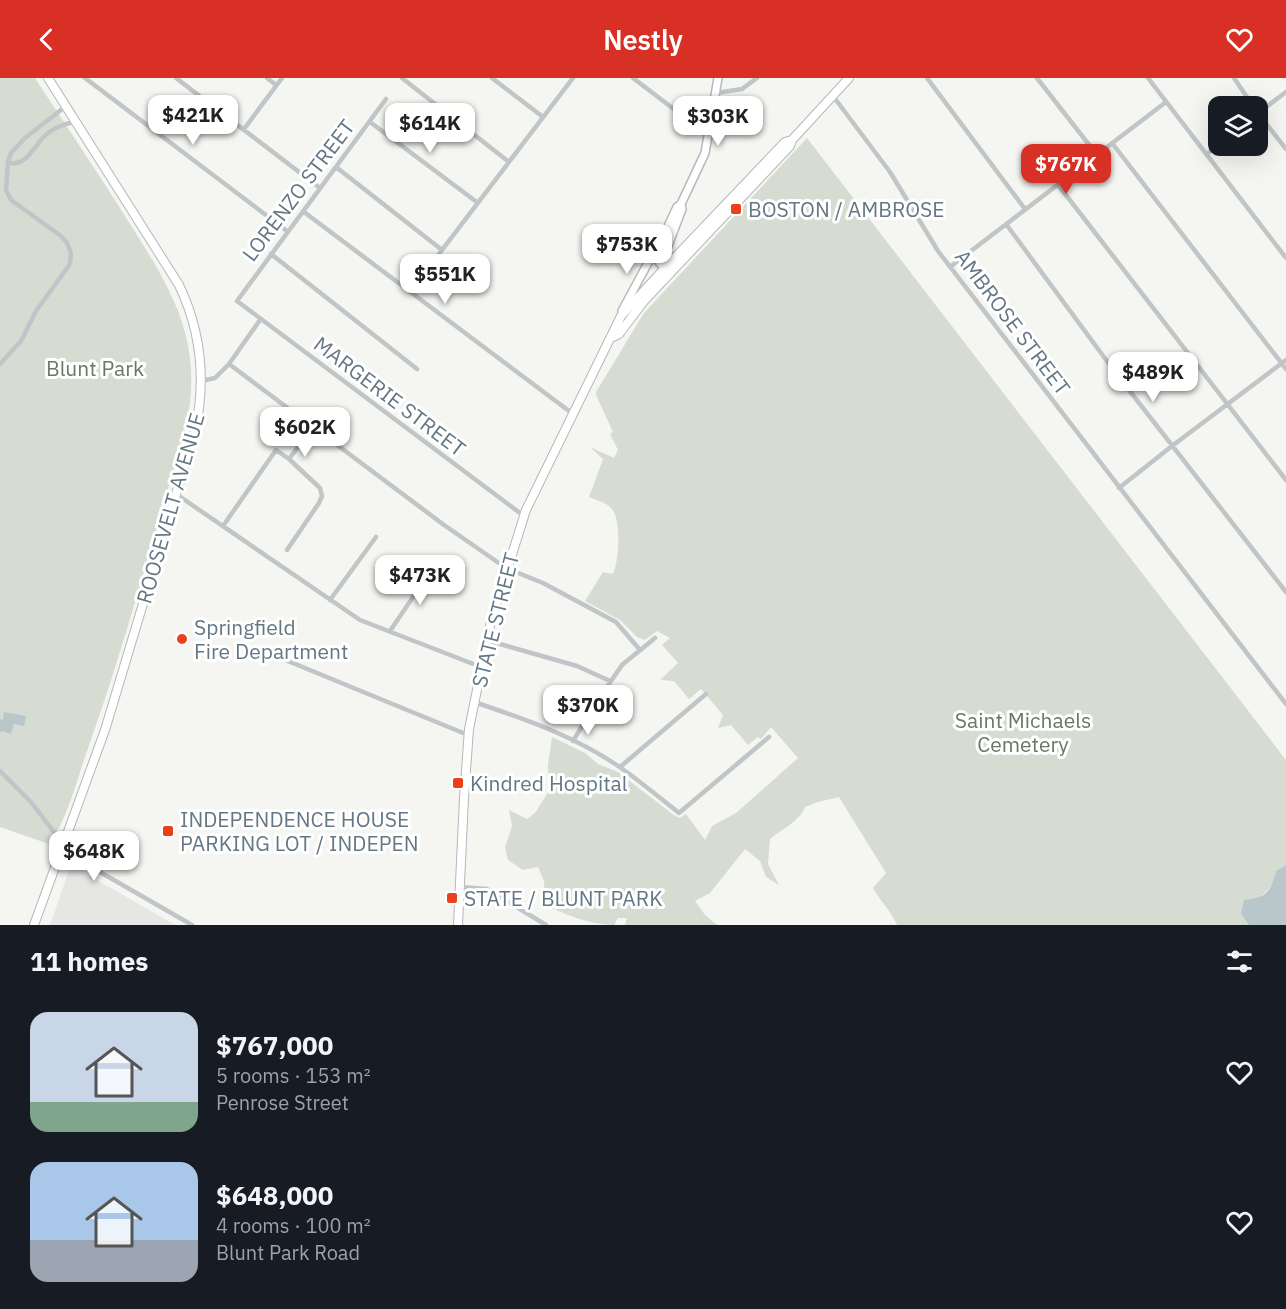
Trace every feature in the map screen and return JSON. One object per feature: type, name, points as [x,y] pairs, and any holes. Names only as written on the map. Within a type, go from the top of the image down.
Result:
[{"type":"main road","name":"ROOSEVELT AVENUE","points":[[34,925],[105,730],[195,430],[201,381],[195,329],[179,285],[48,78]]},
{"type":"main road","points":[[621,316],[702,161],[718,78]]},
{"type":"main road","points":[[671,267],[790,146],[792,140],[849,78]]},
{"type":"main road","points":[[671,267],[666,251],[682,209],[681,204]]},
{"type":"main road","points":[[658,243],[657,260],[671,267]]},
{"type":"main road","name":"STATE STREET","points":[[458,925],[468,735],[486,640],[506,568],[524,516],[543,473],[621,316],[671,267]]},
{"type":"main road","name":"STATE STREET","points":[[612,337],[619,334],[671,267]]},
{"type":"street","points":[[85,78],[287,231]]},
{"type":"street","points":[[176,78],[320,188]]},
{"type":"street","points":[[267,78],[276,85]]},
{"type":"street","points":[[244,129],[282,78]]},
{"type":"street","points":[[402,78],[509,162]]},
{"type":"street","points":[[492,78],[543,117]]},
{"type":"street","points":[[410,292],[573,78]]},
{"type":"street","points":[[633,78],[708,135]]},
{"type":"street","points":[[716,93],[742,89],[757,78]]},
{"type":"street","points":[[927,78],[1025,209]]},
{"type":"street","points":[[1037,78],[1097,155]]},
{"type":"street","points":[[1148,78],[1286,258]]},
{"type":"street","points":[[1234,78],[1246,96]]},
{"type":"street","points":[[1268,105],[1286,92]]},
{"type":"street","name":"AMBROSE STREET","points":[[833,96],[890,172],[926,233],[950,267],[1286,704]]},
{"type":"street","name":"LORENZO STREET","points":[[237,301],[386,99]]},
{"type":"street","points":[[950,267],[1166,102]]},
{"type":"street","points":[[0,364],[21,340],[36,312],[70,264],[71,253],[67,243],[11,200],[6,190],[8,162],[12,153],[29,134],[66,106]]},
{"type":"street","points":[[8,162],[14,165],[19,164],[46,134],[59,126],[76,121]]},
{"type":"street","points":[[370,122],[478,203]]},
{"type":"street","points":[[1268,127],[1286,149]]},
{"type":"street","points":[[29,134],[38,143]]},
{"type":"street","points":[[21,143],[31,151]]},
{"type":"street","points":[[1112,143],[1284,362],[1286,369]]},
{"type":"street","points":[[336,167],[442,250]]},
{"type":"street","points":[[1059,186],[1286,480]]},
{"type":"street","points":[[304,212],[573,414]]},
{"type":"street","points":[[1006,224],[1172,446],[1286,592]]},
{"type":"street","points":[[271,254],[417,369]]},
{"type":"street","name":"MARGERIE STREET","points":[[237,301],[524,516]]},
{"type":"street","points":[[201,381],[215,378],[229,364],[260,320]]},
{"type":"street","points":[[1119,488],[1284,362]]},
{"type":"street","points":[[229,364],[444,525],[506,568],[543,583],[616,622],[640,650]]},
{"type":"street","points":[[289,459],[313,427]]},
{"type":"street","points":[[223,526],[276,450],[320,488],[322,496],[320,503],[287,550]]},
{"type":"street","points":[[176,494],[360,620],[481,668]]},
{"type":"street","points":[[330,600],[375,537]]},
{"type":"street","points":[[390,631],[432,569]]},
{"type":"street","points":[[573,741],[622,665],[656,638]]},
{"type":"street","points":[[486,640],[577,666],[610,681]]},
{"type":"street","points":[[283,659],[468,735]]},
{"type":"street","points":[[621,767],[706,694]]},
{"type":"street","points":[[474,702],[532,722],[573,741],[621,767],[679,813],[769,737]]},
{"type":"street","points":[[0,771],[37,809],[63,844],[110,879],[192,925]]},
{"type":"street","points":[[460,887],[487,889],[546,925]]},
{"type":"shaded area","points":[[4,712],[26,716],[24,726],[14,724],[11,734],[1,731],[0,734],[0,719],[3,720]]},
{"type":"shaded area","points":[[72,862],[90,876],[175,925],[50,925]]},
{"type":"shaded area","points":[[1286,865],[1286,925],[1249,925],[1241,914],[1244,900],[1258,898],[1266,893],[1276,871]]},
{"type":"green space","name":"Blunt Park","points":[[0,78],[35,78],[153,260],[178,310],[191,364],[191,394],[186,427],[139,590],[71,799],[56,834],[49,844],[0,827]]},
{"type":"green space","name":"Saint Michaels Cemetery","points":[[807,138],[1286,760],[1286,865],[1276,871],[1273,885],[1241,914],[1249,925],[897,925],[873,888],[886,873],[839,797],[805,807],[795,820],[770,839],[768,864],[779,885],[766,877],[760,861],[745,849],[710,893],[695,901],[705,915],[717,925],[625,925],[627,918],[618,918],[614,925],[579,919],[545,905],[544,881],[538,867],[523,870],[508,860],[505,847],[512,826],[509,810],[527,819],[535,813],[549,791],[548,765],[552,737],[585,753],[598,764],[618,772],[675,816],[680,818],[686,814],[705,840],[712,826],[736,813],[798,758],[771,727],[761,739],[758,737],[748,745],[731,725],[718,728],[723,715],[701,689],[689,699],[674,681],[660,680],[678,663],[662,645],[670,638],[657,631],[645,640],[637,637],[620,620],[585,601],[603,572],[613,574],[618,550],[618,530],[614,513],[607,505],[589,497],[603,459],[590,447],[614,458],[618,450],[610,434],[613,432],[596,392],[644,313]]},
{"type":"place","name":"BOSTON / AMBROSE","points":[[736,209]]},
{"type":"place","name":"Springfield Fire Department","points":[[182,639]]},
{"type":"place","name":"Kindred Hospital","points":[[458,783]]},
{"type":"place","name":"INDEPENDENCE HOUSE PARKING LOT / INDEPEN","points":[[168,831]]},
{"type":"place","name":"STATE / BLUNT PARK","points":[[452,898]]}]
